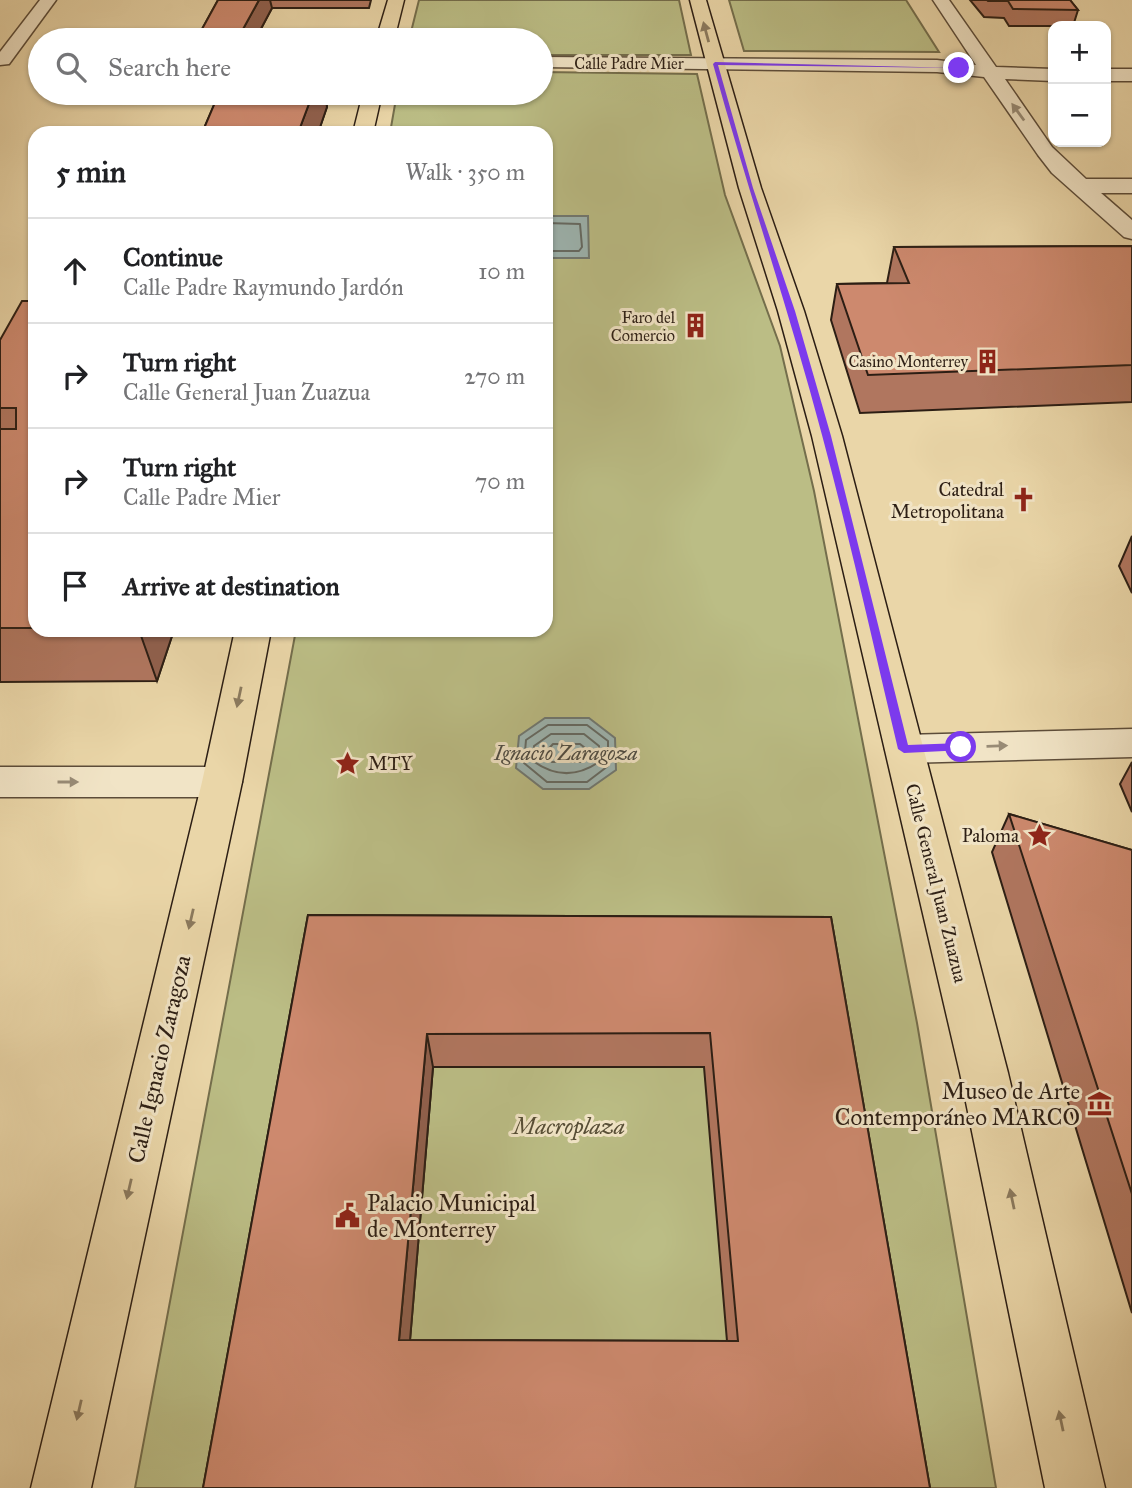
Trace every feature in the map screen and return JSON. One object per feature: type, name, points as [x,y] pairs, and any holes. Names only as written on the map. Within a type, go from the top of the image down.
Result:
[{"type":"main road","points":[[388,28],[396,0]]},
{"type":"main road","name":"Calle General Juan Zuazua","points":[[698,0],[750,188],[791,311],[827,436],[984,1073],[1075,1488]]},
{"type":"main road","points":[[365,126],[369,105]]},
{"type":"main road","name":"Calle Ignacio Zaragoza","points":[[61,1488],[222,782],[252,637]]},
{"type":"street","points":[[1,60],[48,0]]},
{"type":"street","points":[[942,0],[988,71],[1045,150],[1079,186],[1132,232]]},
{"type":"street","points":[[1,60],[28,60]]},
{"type":"street","name":"Calle Padre Mier","points":[[553,62],[937,66],[1048,75]]},
{"type":"street","points":[[1111,75],[1132,75]]},
{"type":"street","points":[[1079,186],[1132,186]]},
{"type":"street","points":[[904,749],[1132,743]]},
{"type":"street","points":[[0,782],[222,782]]},
{"type":"green space","points":[[419,0],[679,0],[691,55],[553,55],[553,28],[412,28]]},
{"type":"green space","points":[[729,0],[906,0],[939,52],[744,51]]},
{"type":"green space","name":"Macroplaza","points":[[553,72],[697,74],[725,195],[780,346],[814,491],[917,1023],[996,1488],[135,1488],[295,637],[553,637],[553,126],[391,126],[395,105],[553,105]]},
{"type":"water","points":[[553,216],[588,216],[589,258],[553,258]]},
{"type":"water","name":"Ignacio Zaragoza","points":[[545,718],[589,718],[615,738],[616,770],[589,789],[543,789],[516,768],[519,736]]},
{"type":"building","points":[[218,0],[259,0],[244,28],[203,28]]},
{"type":"building","points":[[987,0],[1070,0],[1078,10],[1013,9],[1008,1]]},
{"type":"building","points":[[214,105],[308,105],[301,126],[205,126]]},
{"type":"building","name":"Casino Monterrey","points":[[1132,246],[1132,365],[868,375],[837,284],[909,283],[894,247]]},
{"type":"building","points":[[22,301],[28,301],[28,628],[0,628],[0,429],[16,429],[16,408],[0,408],[0,340]]},
{"type":"building","points":[[1009,814],[1132,850],[1132,1194]]},
{"type":"building","name":"Palacio Municipal de Monterrey","points":[[308,915],[831,917],[930,1488],[203,1488]],"holes":[[[710,1033],[738,1341],[399,1340],[427,1034]]]},
{"type":"place","name":"Faro del Comercio","points":[[695,326]]},
{"type":"place","name":"Casino Monterrey","points":[[988,361]]},
{"type":"place","name":"Catedral Metropolitana","points":[[1024,500]]},
{"type":"place","name":"MTY","points":[[348,763]]},
{"type":"place","name":"Paloma","points":[[1039,835]]},
{"type":"place","name":"Museo de Arte Contemporáneo MARCO","points":[[1100,1104]]},
{"type":"place","name":"Palacio Municipal de Monterrey","points":[[347,1216]]},
{"type":"route","points":[[959,68],[715,64],[750,188],[791,311],[827,436],[904,749],[961,747]]}]
